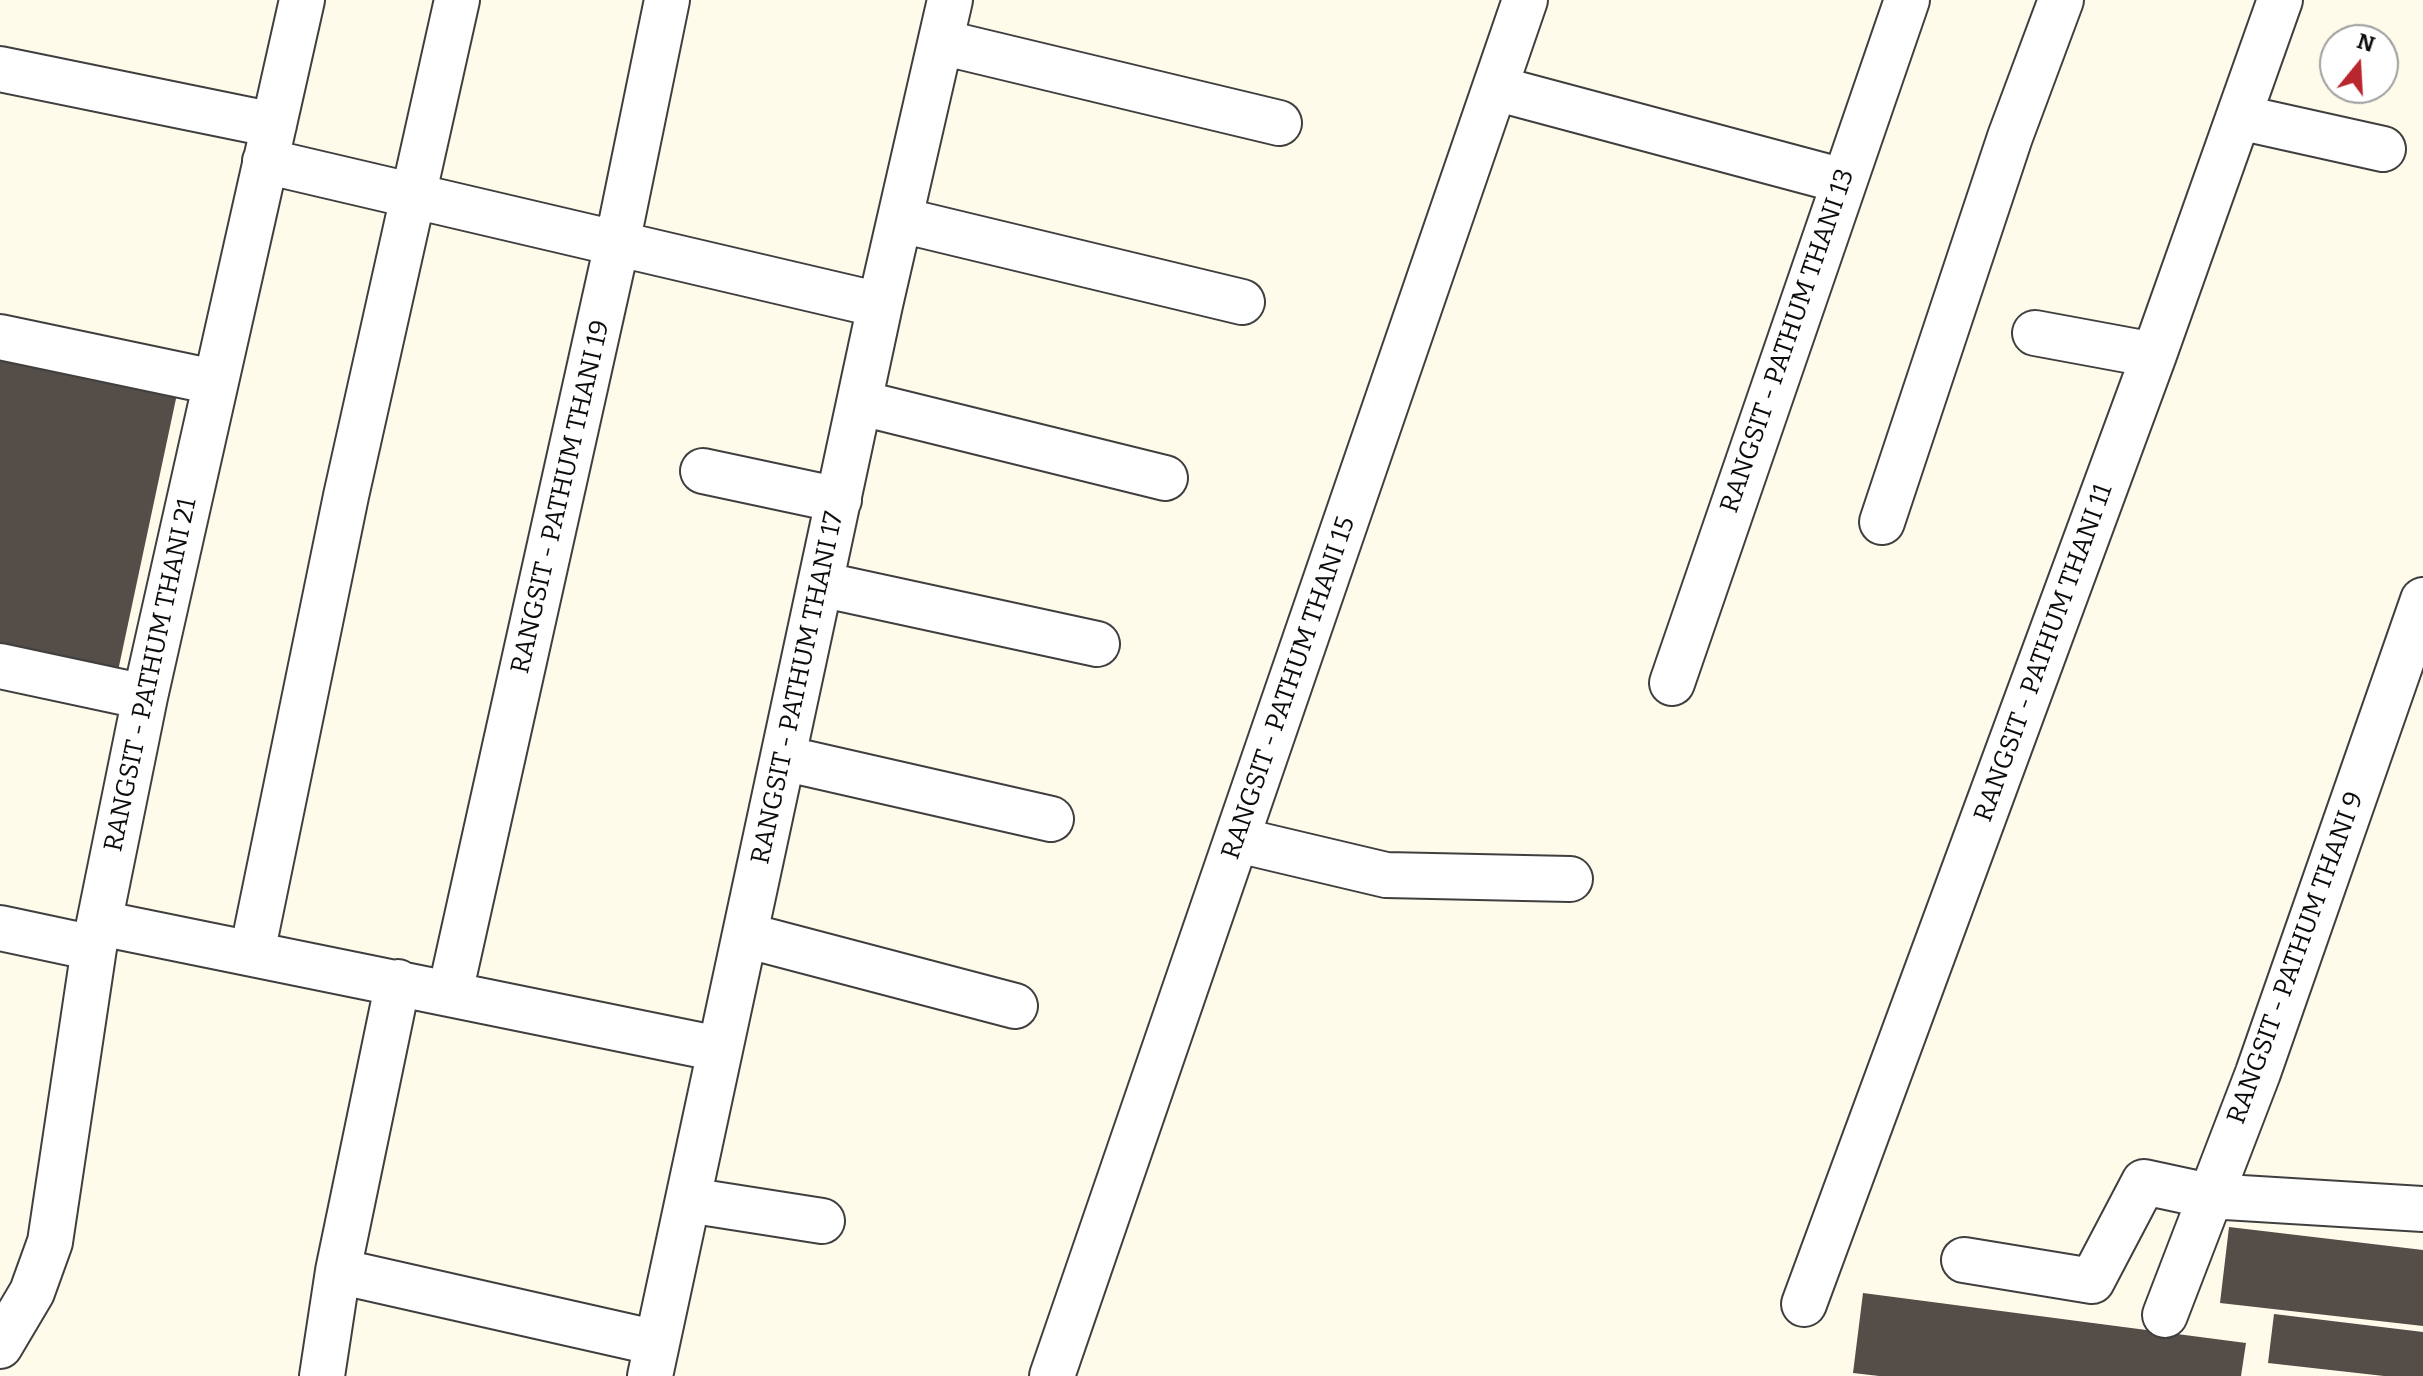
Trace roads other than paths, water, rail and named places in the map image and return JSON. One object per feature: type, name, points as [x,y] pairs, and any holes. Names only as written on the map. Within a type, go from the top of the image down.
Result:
[{"type":"street","name":"RANGSIT - PATHUM THANI 21","points":[[0,1346],[32,1292],[50,1242],[97,936],[145,697],[302,0]]},
{"type":"street","points":[[252,953],[346,496],[457,0]]},
{"type":"street","name":"RANGSIT - PATHUM THANI 19","points":[[450,993],[617,244],[667,0]]},
{"type":"street","name":"RANGSIT - PATHUM THANI 17","points":[[654,1360],[880,305],[950,0]]},
{"type":"street","name":"RANGSIT - PATHUM THANI 15","points":[[1052,1376],[1525,0]]},
{"type":"street","name":"RANGSIT - PATHUM THANI 13","points":[[1672,683],[1907,0]]},
{"type":"street","points":[[1882,522],[2010,137],[2061,0]]},
{"type":"street","name":"RANGSIT - PATHUM THANI 11","points":[[1804,1304],[2154,355],[2280,0]]},
{"type":"street","points":[[941,42],[1279,123]]},
{"type":"street","points":[[0,69],[270,143],[415,197],[880,305]]},
{"type":"street","points":[[1495,88],[1843,181]]},
{"type":"street","points":[[2239,117],[2383,149]]},
{"type":"street","points":[[901,220],[1242,302]]},
{"type":"street","points":[[2035,333],[2154,355]]},
{"type":"street","points":[[0,337],[214,382]]},
{"type":"street","points":[[861,403],[1165,478]]},
{"type":"street","points":[[703,471],[839,500]]},
{"type":"street","points":[[820,584],[1097,644]]},
{"type":"street","name":"RANGSIT - PATHUM THANI 9","points":[[2165,1315],[2258,1073],[2423,600]]},
{"type":"street","points":[[0,666],[145,697]]},
{"type":"street","points":[[783,758],[1051,819]]},
{"type":"street","points":[[1238,840],[1386,875],[1570,879]]},
{"type":"street","points":[[0,928],[252,953],[719,1049]]},
{"type":"street","points":[[745,935],[1015,1006]]},
{"type":"street","points":[[322,1376],[338,1271],[398,982]]},
{"type":"street","points":[[1964,1260],[2092,1281],[2144,1182],[2209,1196],[2423,1209]]},
{"type":"street","points":[[688,1200],[822,1221]]},
{"type":"street","points":[[338,1271],[654,1360]]}]
